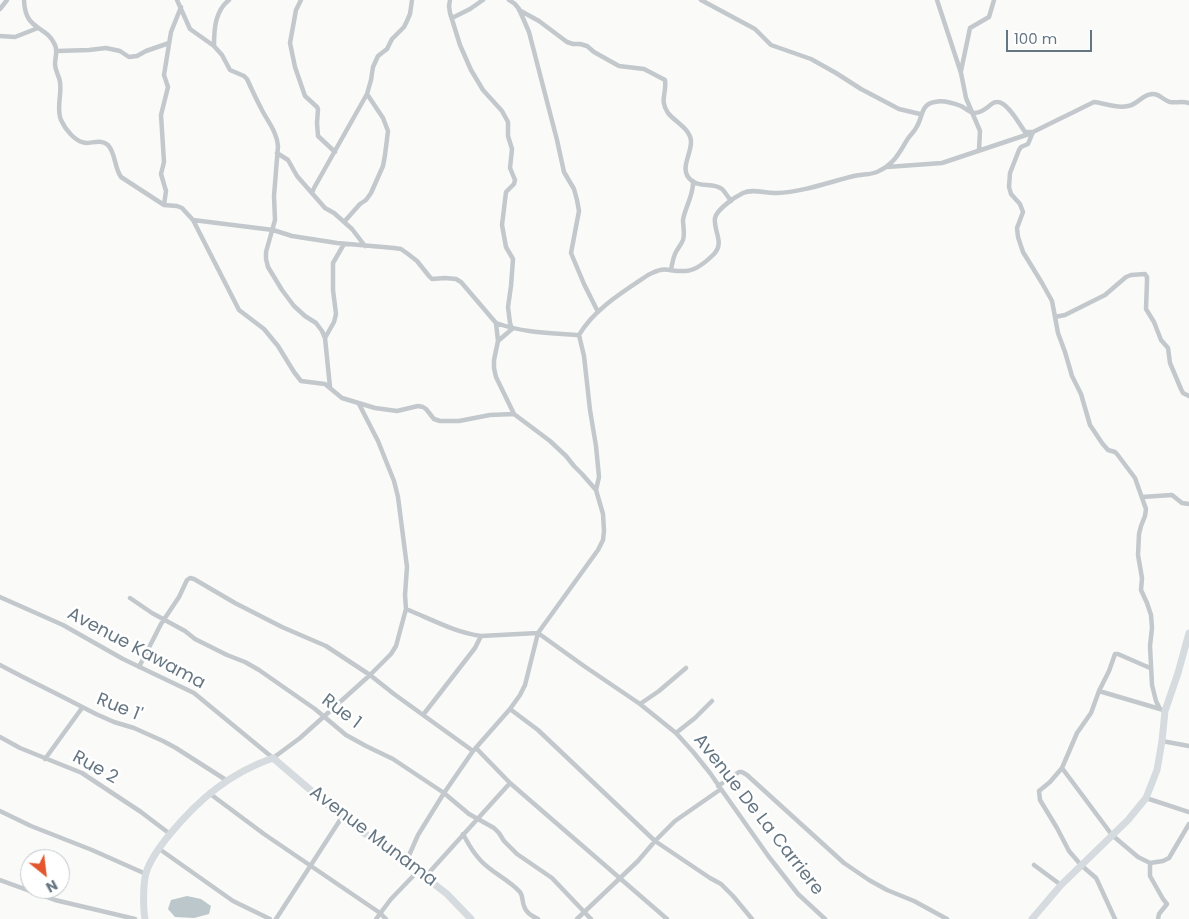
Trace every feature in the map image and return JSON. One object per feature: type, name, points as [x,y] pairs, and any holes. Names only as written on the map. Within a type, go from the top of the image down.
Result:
[{"type":"street","points":[[0,8],[6,0]]},
{"type":"street","points":[[24,0],[24,8],[30,22],[49,36],[56,46],[55,63],[60,83],[59,103],[62,122],[79,141],[85,143],[99,141],[109,146],[113,152],[120,177],[164,205],[177,206],[188,213],[239,310],[264,329],[302,381],[325,384],[342,398],[359,404],[397,411],[418,406],[423,407],[434,419],[440,421],[459,421],[490,415],[514,414]]},
{"type":"street","points":[[177,0],[190,29],[214,46],[222,55],[230,70],[247,79],[262,111],[275,132],[278,153],[274,196],[275,220],[266,252],[266,259],[268,267],[294,306],[316,323],[322,331],[325,338],[330,387]]},
{"type":"street","points":[[214,46],[214,32],[219,12],[229,0]]},
{"type":"street","points":[[301,0],[296,10],[290,43],[295,67],[305,96],[317,106],[316,123],[318,136],[335,152]]},
{"type":"street","points":[[312,193],[367,94],[375,61],[404,27],[410,14],[412,0]]},
{"type":"street","points":[[450,0],[449,6],[460,45],[471,70],[483,90],[502,111],[508,122],[508,136],[512,149],[510,168],[515,180],[514,184],[506,192],[502,225],[506,247],[513,259],[508,307],[512,329]]},
{"type":"street","points":[[452,18],[484,0]]},
{"type":"street","points":[[509,0],[519,9],[533,44],[564,172],[574,189],[577,200],[579,211],[572,253],[584,284],[598,312]]},
{"type":"street","points":[[701,0],[755,29],[771,45],[811,59],[899,109],[920,114]]},
{"type":"street","points":[[937,0],[961,73],[966,98],[980,132],[980,150]]},
{"type":"street","points":[[961,73],[970,28],[989,17],[994,0]]},
{"type":"street","points":[[164,205],[166,192],[161,174],[164,162],[161,115],[168,87],[164,75],[169,43],[181,7]]},
{"type":"street","points":[[519,9],[567,42],[587,46],[619,66],[644,69],[665,80],[666,85],[662,100],[664,106],[690,137],[691,143],[685,164],[686,174],[693,182],[703,186],[721,188],[731,201]]},
{"type":"street","points":[[0,36],[15,37],[38,28]]},
{"type":"street","points":[[57,51],[106,48],[120,51],[129,57],[137,56],[169,43]]},
{"type":"street","points":[[886,167],[942,163],[1033,132],[1094,102],[1127,107],[1152,93],[1171,102],[1189,103]]},
{"type":"street","points":[[344,222],[371,193],[383,166],[385,155],[388,131],[383,118],[367,94]]},
{"type":"street","points":[[596,490],[599,477],[596,446],[584,356],[579,335],[598,312],[648,275],[658,270],[666,269],[692,270],[714,254],[719,243],[715,222],[716,217],[719,211],[731,201],[744,193],[757,191],[772,194],[799,190],[874,173],[886,167],[900,154],[908,138],[917,127],[923,108],[927,104],[934,102],[943,101],[960,106],[972,113],[978,113],[995,102],[1001,102],[1008,108],[1025,132],[1033,132]]},
{"type":"street","points":[[1033,132],[1028,144],[1021,148],[1010,172],[1010,194],[1020,204],[1023,212],[1017,228],[1018,237],[1023,252],[1052,301],[1058,333],[1090,424],[1108,450],[1116,453],[1135,478],[1142,497],[1146,512],[1139,534],[1138,555],[1142,590],[1151,615],[1150,668],[1154,695],[1162,710]]},
{"type":"street","points":[[278,153],[288,160],[298,176],[325,208],[334,213],[352,229],[365,246]]},
{"type":"street","points":[[671,270],[675,254],[684,237],[684,213],[693,188],[693,182]]},
{"type":"street","points":[[193,220],[273,230],[292,236],[344,244],[402,249],[417,261],[432,279],[456,279],[466,286],[496,323],[512,329],[579,335]]},
{"type":"street","points":[[325,338],[334,322],[336,314],[333,290],[333,263],[344,244]]},
{"type":"street","points":[[1055,317],[1065,315],[1105,295],[1126,277],[1145,274],[1148,281],[1146,292],[1147,312],[1154,322],[1161,340],[1168,348],[1170,362],[1181,389],[1183,393],[1189,396]]},
{"type":"street","points":[[407,860],[418,835],[444,793],[475,749],[520,695],[525,685],[538,633],[598,550],[603,540],[603,514],[596,490],[550,441],[514,414],[496,377],[494,368],[498,341],[496,323]]},
{"type":"street","points":[[498,341],[512,329]]},
{"type":"street","points":[[145,919],[143,907],[146,874],[158,848],[195,805],[226,780],[273,758],[300,738],[370,675],[391,654],[396,646],[406,609],[407,567],[398,497],[394,480],[378,441],[359,404]]},
{"type":"street","points":[[1142,497],[1172,495],[1182,503],[1189,504]]},
{"type":"street","points":[[139,667],[161,624],[179,597],[186,580],[194,578],[234,603],[326,646],[370,675],[423,715],[475,749],[510,783],[667,919]]},
{"type":"street","name":"Avenue Kawama","points":[[0,597],[63,625],[139,667],[194,692],[273,758]]},
{"type":"street","name":"Rue 1","points":[[130,598],[196,639],[259,670],[315,709],[346,734],[393,759],[444,793],[468,814],[497,830],[516,854],[552,878],[591,919]]},
{"type":"street","points":[[406,609],[452,628],[481,636],[538,633]]},
{"type":"street","name":"Avenue De La Carriere","points":[[538,633],[640,704],[676,733],[705,766],[769,857],[798,894],[825,919]]},
{"type":"street","points":[[1033,919],[1061,885],[1128,820],[1146,798],[1156,770],[1162,740],[1162,710],[1178,672],[1189,633]]},
{"type":"street","points":[[423,715],[475,648],[481,636]]},
{"type":"street","points":[[1115,919],[1096,878],[1069,852],[1038,793],[1062,768],[1077,733],[1092,714],[1099,691],[1116,653],[1150,668]]},
{"type":"street","name":"Rue 1'","points":[[0,665],[82,708],[163,741],[226,780]]},
{"type":"street","points":[[640,704],[686,668]]},
{"type":"street","points":[[1099,691],[1162,710]]},
{"type":"street","points":[[676,733],[712,702]]},
{"type":"street","points":[[45,759],[82,708]]},
{"type":"street","points":[[510,709],[538,730],[655,841],[702,874],[720,884],[752,919]]},
{"type":"street","name":"Rue 2","points":[[0,738],[45,759],[82,773],[141,812],[170,834]]},
{"type":"street","points":[[1162,740],[1189,746]]},
{"type":"street","name":"Avenue Munama","points":[[273,758],[342,817],[407,860],[446,894],[466,917]]},
{"type":"street","points":[[1062,768],[1112,835],[1138,857],[1150,863],[1169,858],[1189,824]]},
{"type":"street","points":[[578,919],[638,861],[675,821],[739,772],[742,772],[844,863],[887,890],[914,901],[946,919]]},
{"type":"street","points":[[425,877],[510,783]]},
{"type":"street","points":[[209,793],[264,834],[386,919]]},
{"type":"street","points":[[1146,798],[1189,812]]},
{"type":"street","points":[[0,811],[146,874]]},
{"type":"street","points":[[276,919],[342,817]]},
{"type":"street","points":[[463,834],[479,860],[512,884],[522,894],[526,911],[538,919]]},
{"type":"street","points":[[158,848],[233,901],[270,919]]},
{"type":"street","points":[[1150,863],[1150,876],[1167,904],[1159,914],[1158,919]]},
{"type":"street","points":[[1034,865],[1061,885]]},
{"type":"street","points":[[376,919],[391,899],[418,871]]},
{"type":"street","points":[[0,880],[55,900],[135,919]]},
{"type":"shaded area","points":[[187,896],[201,899],[211,906],[209,914],[194,918],[175,917],[168,909],[171,900]]}]
